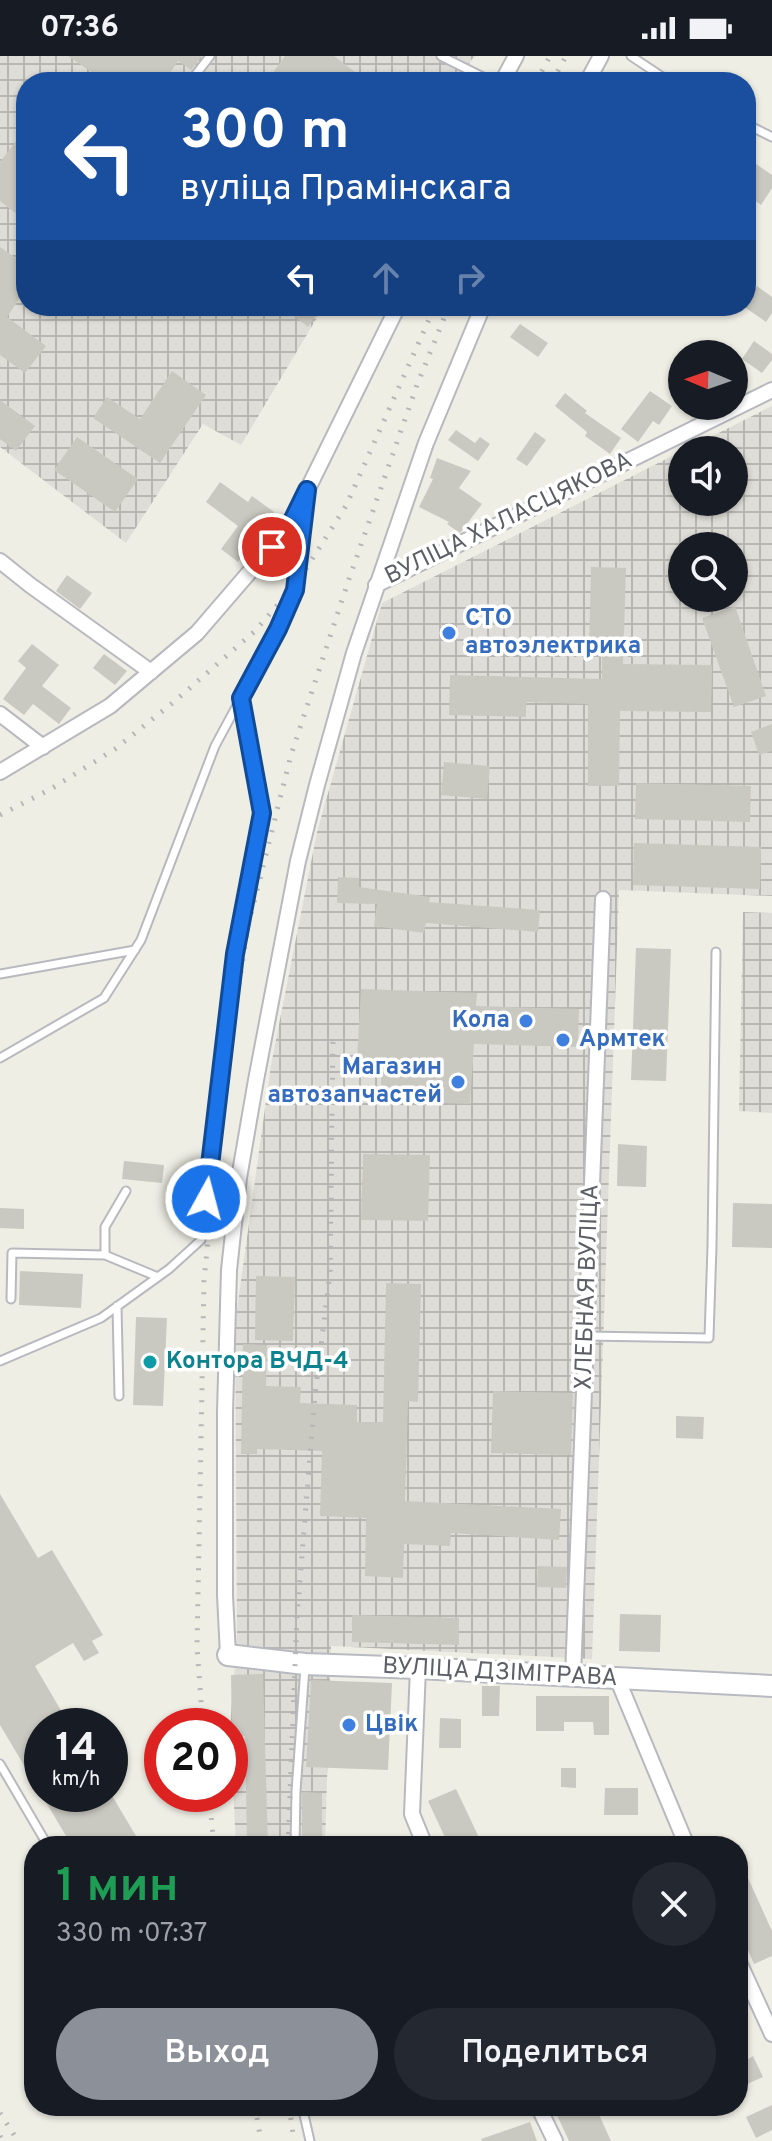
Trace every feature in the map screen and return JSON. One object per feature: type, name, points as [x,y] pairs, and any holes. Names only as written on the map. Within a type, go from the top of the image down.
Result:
[{"type":"street","points":[[0,772],[110,706],[208,621],[290,525],[393,316]]},
{"type":"street","points":[[228,1655],[225,1412],[229,1270],[239,1178],[298,861],[349,668],[376,585],[426,443],[479,316]]},
{"type":"street","name":"ВУЛІЦА ХАЛАСЦЯКОВА","points":[[376,585],[772,390]]},
{"type":"street","points":[[0,561],[151,672]]},
{"type":"street","points":[[0,714],[43,747]]},
{"type":"street","name":"ХЛЕБНАЯ ВУЛІЦА","points":[[573,1676],[603,899]]},
{"type":"street","name":"ВУЛІЦА ДЗІМІТРАВА","points":[[228,1655],[305,1664],[772,1686]]},
{"type":"street","points":[[418,1668],[412,1814],[421,1836]]},
{"type":"street","points":[[617,1678],[683,1836]]},
{"type":"street","points":[[748,1982],[772,2034]]},
{"type":"street","points":[[543,2116],[555,2141]]},
{"type":"lane","points":[[198,72],[210,56]]},
{"type":"lane","points":[[441,56],[473,72]]},
{"type":"lane","points":[[631,56],[655,72]]},
{"type":"lane","points":[[0,1058],[104,998],[141,940],[215,746],[278,629],[295,590],[307,490]]},
{"type":"lane","points":[[0,1361],[101,1318],[158,1277],[201,1240],[199,1228],[223,1023],[262,813],[241,698]]},
{"type":"lane","points":[[0,974],[135,950]]},
{"type":"lane","points":[[586,1336],[709,1338],[716,952]]},
{"type":"lane","points":[[105,1255],[105,1227],[126,1191]]},
{"type":"lane","points":[[11,1299],[12,1253],[105,1255],[158,1277]]},
{"type":"lane","points":[[117,1306],[119,1396]]},
{"type":"lane","points":[[295,1836],[305,1664]]},
{"type":"lane","points":[[0,1764],[42,1836]]},
{"type":"lane","points":[[304,2116],[310,2141]]},
{"type":"shaded area","points":[[0,56],[476,56],[465,72],[16,72],[16,316],[318,316],[241,445],[203,424],[126,543],[0,447]]},
{"type":"shaded area","points":[[772,406],[772,896],[619,890],[592,1659],[331,1646],[325,1836],[236,1836],[234,1812],[248,1812],[248,1708],[231,1708],[237,1639],[235,1324],[271,1065],[317,832],[382,603],[668,458],[668,516],[748,516],[748,436],[713,436]]},
{"type":"shaded area","points":[[743,912],[772,913],[772,1113],[739,1111]]},
{"type":"building","points":[[68,56],[202,56],[191,70],[178,61],[171,72],[91,72]]},
{"type":"building","points":[[285,56],[334,56],[355,72],[273,72]]},
{"type":"building","points":[[16,141],[16,213],[0,201],[0,162]]},
{"type":"building","points":[[756,164],[772,175],[772,188],[761,205],[756,201]]},
{"type":"building","points":[[0,247],[16,258],[16,304],[7,317],[46,346],[25,373],[0,355]]},
{"type":"building","points":[[756,287],[772,297],[772,313],[766,322],[756,315]]},
{"type":"building","points":[[294,316],[316,316],[308,327]]},
{"type":"building","points":[[520,324],[548,343],[538,357],[510,337]]},
{"type":"building","points":[[754,341],[772,354],[772,360],[762,373],[748,363],[748,350]]},
{"type":"building","points":[[172,371],[206,395],[160,463],[93,418],[107,397],[140,419]]},
{"type":"building","points":[[650,391],[668,403],[668,412],[659,425],[653,421],[638,442],[621,429]]},
{"type":"building","points":[[565,393],[587,411],[585,413],[621,438],[610,454],[585,436],[587,432],[555,406]]},
{"type":"building","points":[[0,400],[35,426],[16,451],[0,439]]},
{"type":"building","points":[[456,430],[475,443],[480,437],[490,444],[478,461],[448,440]]},
{"type":"building","points":[[535,432],[546,440],[527,466],[516,459]]},
{"type":"building","points":[[77,437],[138,479],[115,512],[54,470]]},
{"type":"building","points":[[437,458],[471,471],[459,488],[482,504],[460,533],[447,524],[449,522],[419,507],[433,479],[430,478]]},
{"type":"building","points":[[220,482],[248,502],[252,496],[274,512],[238,562],[221,549],[238,526],[206,502]]},
{"type":"building","points":[[591,567],[626,568],[623,664],[712,665],[711,712],[620,711],[619,786],[588,786],[588,704],[526,702],[526,717],[449,715],[450,675],[602,679],[602,653],[589,653]]},
{"type":"building","points":[[67,575],[92,593],[80,609],[56,591]]},
{"type":"building","points":[[718,612],[737,612],[766,696],[734,707],[702,618]]},
{"type":"building","points":[[32,644],[59,665],[42,686],[71,708],[59,724],[33,704],[24,715],[3,699],[26,668],[18,661]]},
{"type":"building","points":[[104,654],[127,671],[115,685],[93,668]]},
{"type":"building","points":[[772,724],[772,751],[759,755],[751,732]]},
{"type":"building","points":[[444,762],[490,766],[487,799],[441,795]]},
{"type":"building","points":[[636,783],[751,786],[750,822],[635,819]]},
{"type":"building","points":[[634,843],[761,847],[760,889],[633,885]]},
{"type":"building","points":[[338,877],[359,878],[359,887],[430,897],[429,902],[540,910],[538,932],[426,923],[424,933],[374,926],[377,904],[337,903]]},
{"type":"building","points":[[636,948],[671,949],[666,1081],[631,1080]]},
{"type":"building","points":[[361,989],[477,993],[476,1006],[579,1009],[578,1047],[474,1044],[470,1104],[380,1101],[382,1061],[357,1060]]},
{"type":"building","points":[[618,1144],[647,1146],[646,1187],[617,1186]]},
{"type":"building","points":[[363,1154],[430,1155],[428,1221],[361,1220]]},
{"type":"building","points":[[124,1161],[164,1165],[162,1183],[122,1179]]},
{"type":"building","points":[[733,1203],[772,1204],[772,1248],[732,1247]]},
{"type":"building","points":[[0,1208],[24,1209],[24,1229],[0,1228]]},
{"type":"building","points":[[20,1271],[83,1274],[81,1308],[19,1305]]},
{"type":"building","points":[[256,1276],[295,1277],[293,1341],[255,1340]]},
{"type":"building","points":[[386,1283],[421,1284],[418,1402],[408,1401],[405,1501],[561,1509],[559,1540],[451,1533],[450,1546],[404,1544],[403,1578],[365,1576],[366,1518],[320,1516],[322,1451],[257,1449],[257,1454],[241,1454],[243,1344],[267,1345],[266,1386],[301,1387],[300,1403],[357,1405],[357,1422],[383,1422]]},
{"type":"building","name":"Контора ВЧД-4","points":[[136,1317],[167,1318],[163,1406],[133,1405]]},
{"type":"building","points":[[493,1391],[573,1393],[571,1455],[491,1453]]},
{"type":"building","points":[[676,1416],[704,1417],[703,1439],[676,1438]]},
{"type":"building","points":[[0,1494],[38,1558],[52,1550],[103,1635],[92,1641],[99,1653],[84,1661],[73,1643],[35,1666],[60,1708],[24,1708],[24,1765],[0,1725]]},
{"type":"building","points":[[538,1566],[567,1567],[566,1588],[537,1587]]},
{"type":"building","points":[[620,1614],[661,1615],[660,1652],[619,1651]]},
{"type":"building","points":[[352,1615],[459,1618],[459,1645],[352,1642]]},
{"type":"building","points":[[263,1674],[268,1836],[247,1836],[248,1708],[232,1708],[231,1675]]},
{"type":"building","name":"Цвік","points":[[311,1680],[392,1683],[388,1770],[306,1767]]},
{"type":"building","points":[[482,1686],[500,1686],[499,1716],[482,1716]]},
{"type":"building","points":[[536,1696],[609,1696],[609,1735],[594,1735],[593,1722],[564,1722],[564,1731],[536,1731]]},
{"type":"building","points":[[440,1718],[461,1719],[461,1748],[439,1748]]},
{"type":"building","points":[[561,1768],[576,1768],[576,1788],[561,1787]]},
{"type":"building","points":[[605,1788],[638,1788],[638,1815],[604,1815]]},
{"type":"building","points":[[456,1789],[478,1836],[444,1836],[428,1801]]},
{"type":"building","points":[[302,1792],[322,1793],[322,1836],[302,1836]]},
{"type":"building","points":[[52,1812],[122,1812],[136,1836],[66,1836]]},
{"type":"building","points":[[748,1878],[772,1931],[772,1956],[754,1964],[748,1950]]},
{"type":"building","points":[[753,2056],[763,2077],[748,2084],[748,2059]]},
{"type":"building","points":[[772,2105],[772,2130],[756,2138],[746,2117]]},
{"type":"building","points":[[557,2116],[600,2116],[611,2141],[569,2141]]},
{"type":"building","points":[[530,2122],[537,2141],[481,2139]]},
{"type":"railway","points":[[541,72],[550,56]]},
{"type":"railway","points":[[557,72],[566,56]]},
{"type":"railway","points":[[0,815],[51,789],[115,749],[255,631],[298,581],[346,506],[431,316]]},
{"type":"railway","points":[[202,1708],[197,1648],[204,1281],[221,1102],[248,926],[291,755],[417,385],[445,316]]},
{"type":"railway","points":[[288,1836],[297,1616],[315,1395],[330,1273],[333,1034]]},
{"type":"railway","points":[[211,1812],[213,1836]]},
{"type":"railway","points":[[0,2113],[18,2141]]},
{"type":"railway","points":[[257,2116],[261,2141]]},
{"type":"railway","points":[[290,2116],[294,2141]]},
{"type":"railway","points":[[0,2136],[3,2141]]},
{"type":"place","name":"СТО автоэлектрика","points":[[449,633]]},
{"type":"place","name":"Кола","points":[[526,1021]]},
{"type":"place","name":"Армтек","points":[[563,1040]]},
{"type":"place","name":"Магазин автозапчастей","points":[[458,1082]]},
{"type":"place","name":"Контора ВЧД-4","points":[[150,1362]]},
{"type":"place","name":"Цвік","points":[[349,1725]]},
{"type":"route","points":[[206,1199],[235,954],[262,813],[241,698],[278,629],[298,581],[307,490],[290,525],[272,547]]}]
